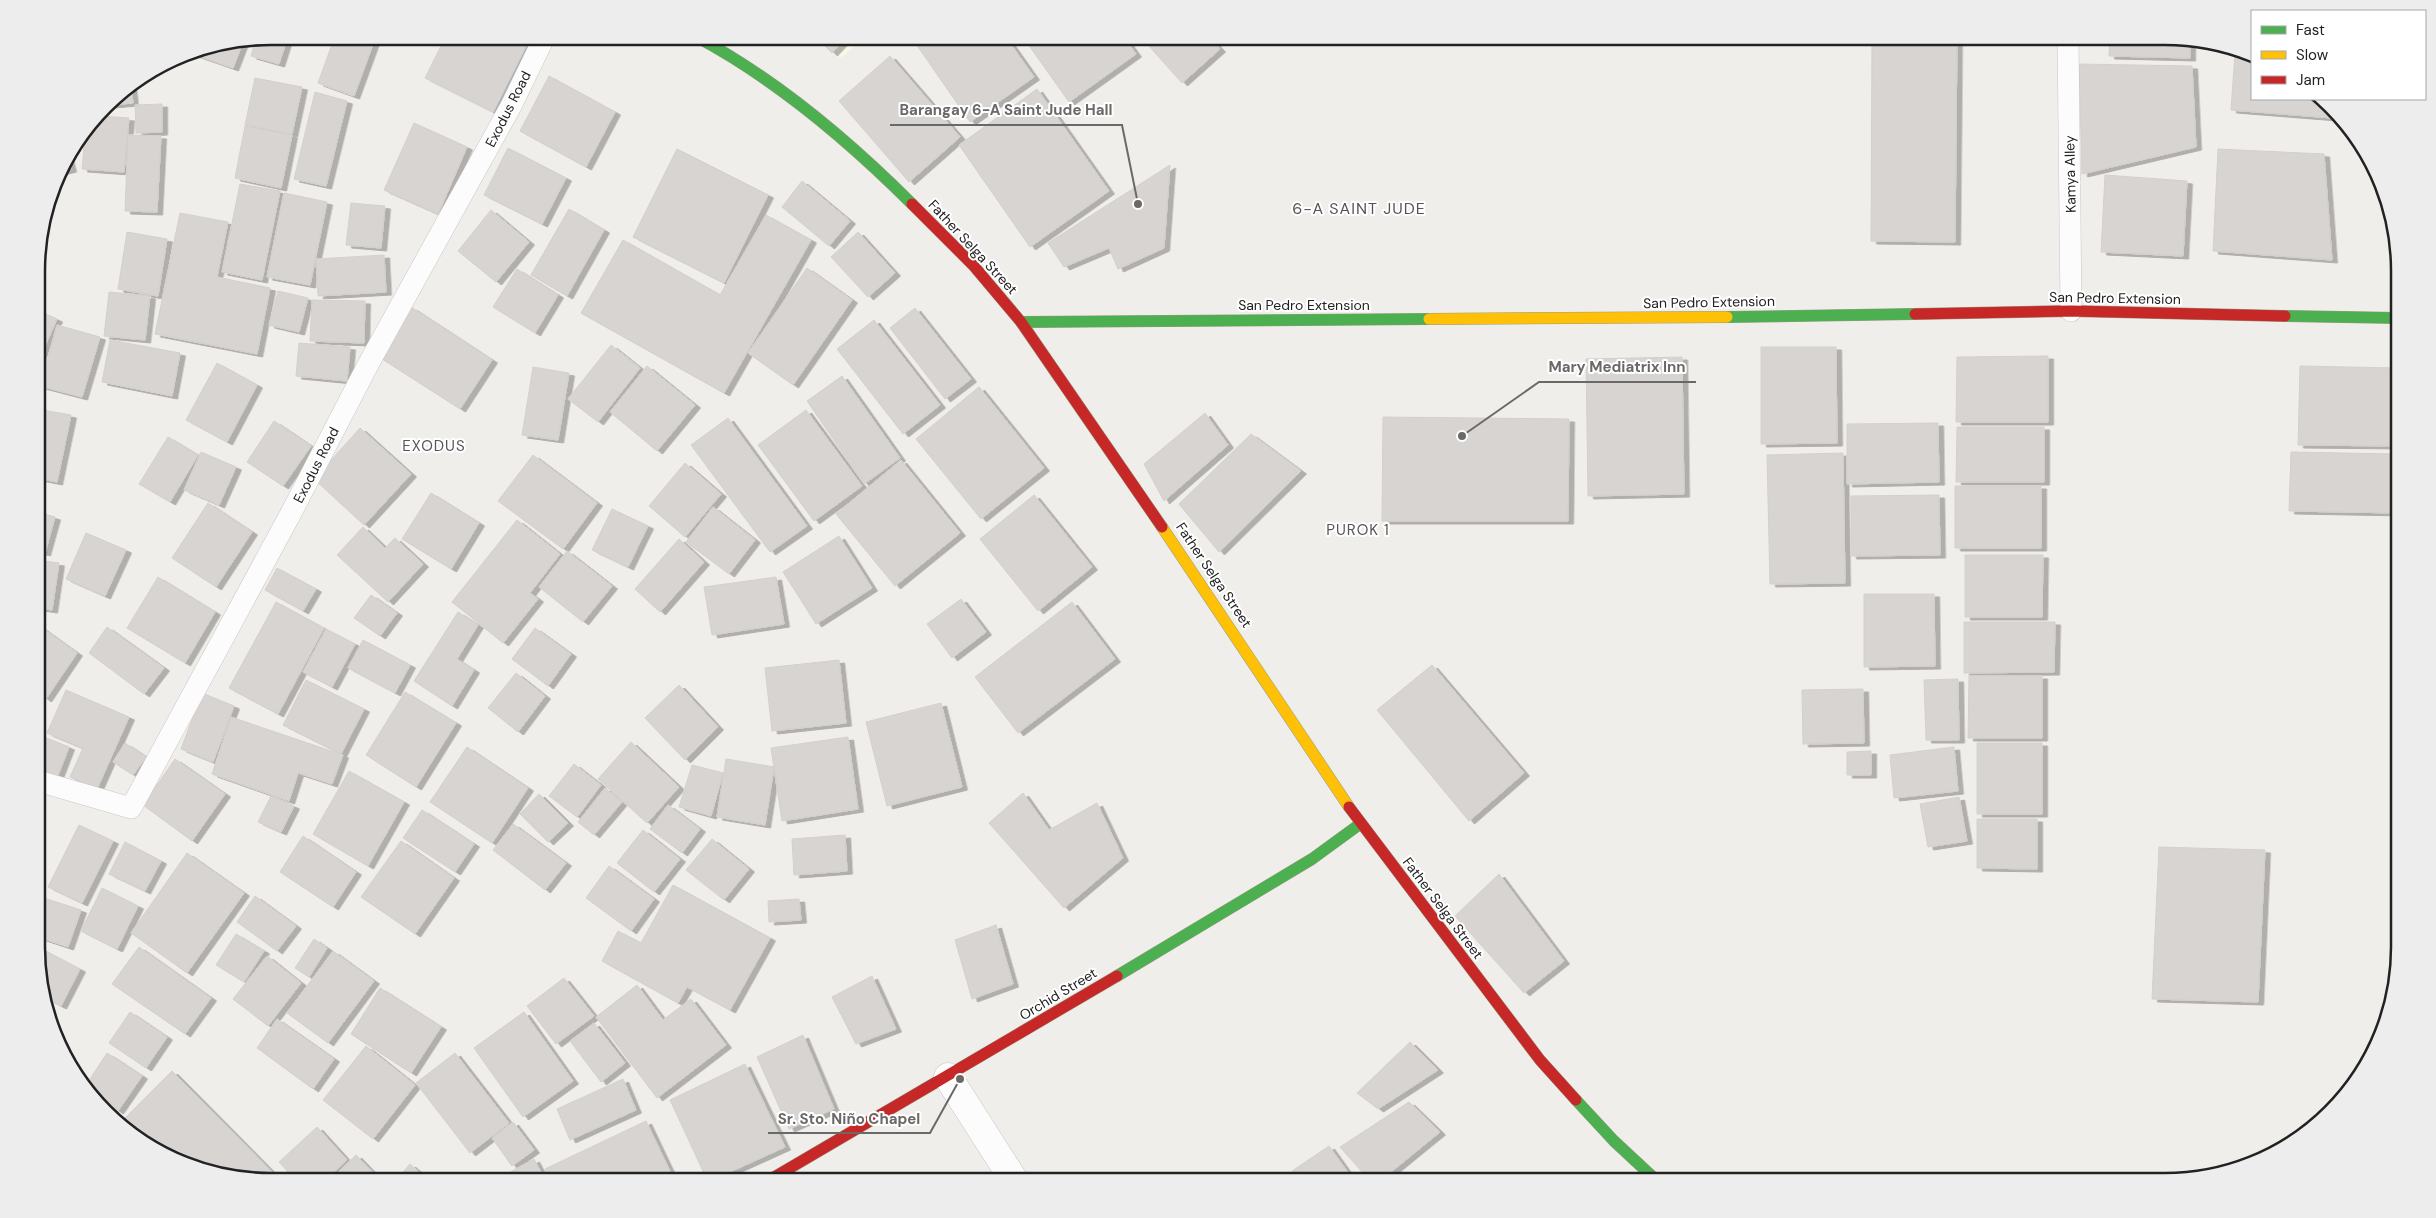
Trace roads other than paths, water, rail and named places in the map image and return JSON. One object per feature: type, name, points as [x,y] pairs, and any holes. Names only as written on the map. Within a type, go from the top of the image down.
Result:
[{"type":"main road","name":"Father Selga Street","points":[[713,45],[791,97],[873,165],[973,265],[1021,322],[1179,551],[1360,824],[1540,1060],[1614,1141],[1648,1173]]},
{"type":"main road","name":"San Pedro Extension","points":[[1021,322],[1766,316],[2071,311],[2391,318]]},
{"type":"main road","name":"Orchid Street","points":[[782,1173],[948,1077],[1312,859],[1360,824]]},
{"type":"street","points":[[948,1077],[1009,1173]]},
{"type":"lane","name":"Exodus Road","points":[[45,783],[131,808],[290,515],[370,361],[511,106],[541,45]]},
{"type":"lane","name":"Kamya Alley","points":[[2068,45],[2071,311]]},
{"type":"place","name":"Barangay 6-A Saint Jude Hall","points":[[1138,204]]},
{"type":"place","name":"Mary Mediatrix Inn","points":[[1462,436]]},
{"type":"place","name":"Sr. Sto. Niño Chapel","points":[[960,1079]]},
{"type":"district","name":"6-A SAINT JUDE","points":[[1359,208]]},
{"type":"district","name":"EXODUS","points":[[434,446]]},
{"type":"district","name":"PUROK 1","points":[[1358,530]]}]
